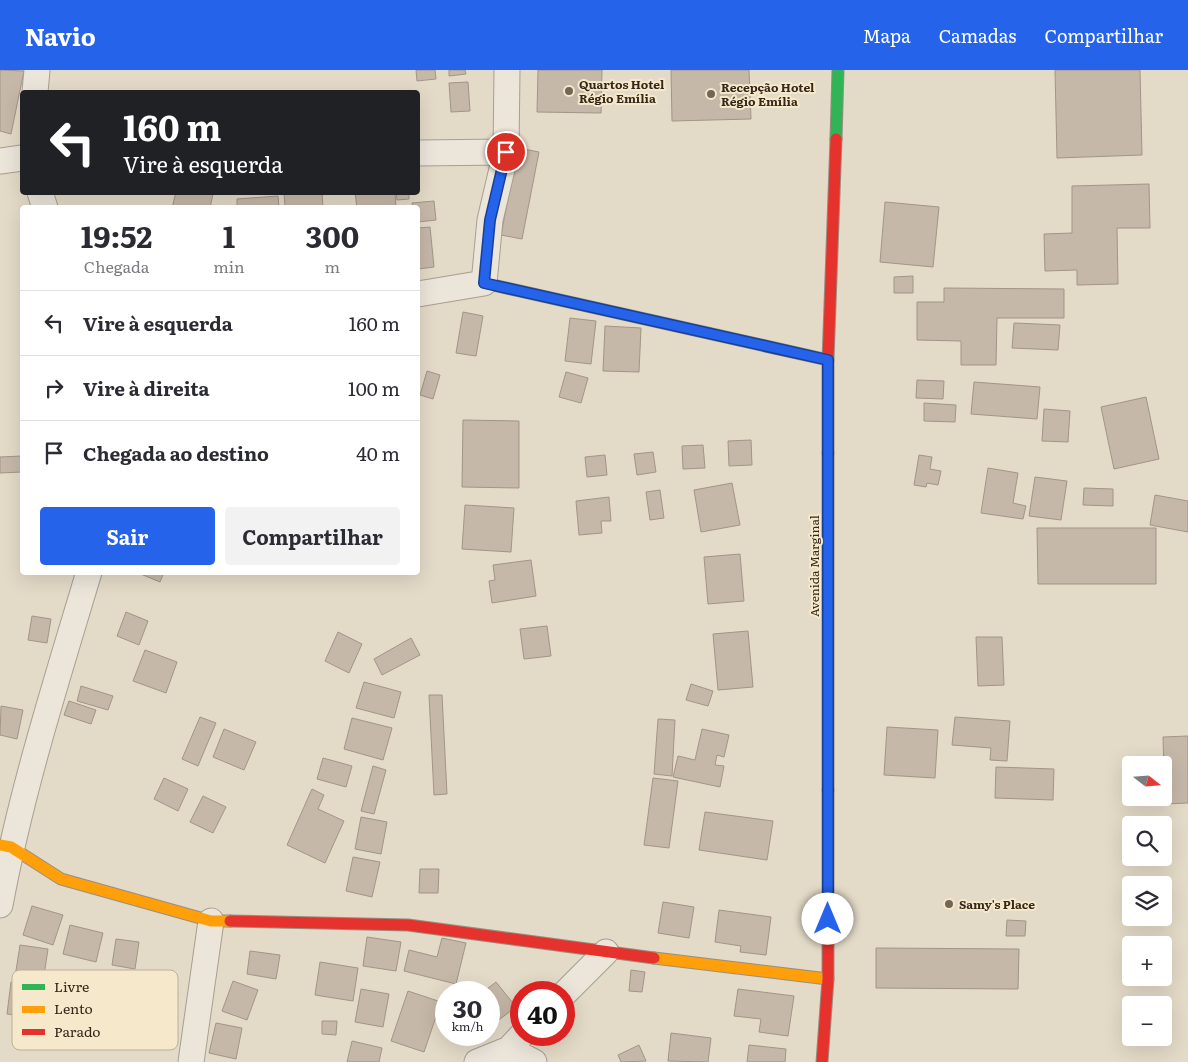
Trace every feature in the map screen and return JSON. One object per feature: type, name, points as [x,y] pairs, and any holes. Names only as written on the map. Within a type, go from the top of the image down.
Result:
[{"type":"street","points":[[35,90],[37,70]]},
{"type":"street","points":[[484,283],[490,220],[506,152],[507,70]]},
{"type":"street","name":"Avenida Marginal","points":[[822,1062],[828,979],[828,360],[838,70]]},
{"type":"street","points":[[420,153],[506,152]]},
{"type":"street","points":[[0,161],[20,158]]},
{"type":"street","points":[[420,294],[484,283],[828,360]]},
{"type":"street","points":[[0,905],[6,846],[88,575]]},
{"type":"street","points":[[6,846],[61,880],[211,921],[408,926],[828,979]]},
{"type":"street","points":[[191,1062],[211,921]]},
{"type":"street","points":[[575,983],[606,952]]},
{"type":"street","points":[[477,1062],[510,1045]]},
{"type":"street","points":[[520,1046],[534,1062]]},
{"type":"building","points":[[0,70],[24,71],[11,134],[0,131]]},
{"type":"building","points":[[416,70],[435,70],[436,79],[417,81]]},
{"type":"building","points":[[449,70],[465,70],[466,74],[449,76]]},
{"type":"building","name":"Quartos Hotel Régio Emília","points":[[538,70],[602,70],[601,113],[537,112]]},
{"type":"building","name":"Recepção Hotel Régio Emília","points":[[671,70],[749,70],[751,119],[672,121]]},
{"type":"building","points":[[1055,70],[1140,70],[1142,155],[1057,158]]},
{"type":"building","points":[[468,82],[470,111],[451,112],[449,83]]},
{"type":"building","points":[[518,148],[539,152],[522,239],[501,235]]},
{"type":"building","points":[[1149,184],[1150,228],[1117,228],[1118,284],[1077,285],[1077,270],[1045,271],[1044,234],[1072,233],[1072,186]]},
{"type":"building","points":[[175,195],[213,195],[211,205],[173,205]]},
{"type":"building","points":[[284,195],[322,195],[323,205],[285,205]]},
{"type":"building","points":[[355,195],[395,195],[396,205],[357,205]]},
{"type":"building","points":[[396,195],[409,195],[409,199],[397,200]]},
{"type":"building","points":[[278,196],[279,205],[237,205],[237,199]]},
{"type":"building","points":[[434,201],[436,220],[420,222],[420,205],[412,205],[412,203]]},
{"type":"building","points":[[885,202],[939,207],[933,267],[880,262]]},
{"type":"building","points":[[430,227],[434,267],[420,269],[420,228]]},
{"type":"building","points":[[913,276],[913,293],[894,293],[894,277]]},
{"type":"building","points":[[944,288],[1064,289],[1064,318],[997,318],[996,365],[961,365],[961,341],[917,340],[917,302],[944,302]]},
{"type":"building","points":[[463,312],[483,316],[476,356],[456,353]]},
{"type":"building","points":[[570,318],[596,321],[591,364],[565,361]]},
{"type":"building","points":[[1014,323],[1060,325],[1058,350],[1012,348]]},
{"type":"building","points":[[605,326],[641,328],[639,372],[603,371]]},
{"type":"building","points":[[427,371],[440,375],[433,399],[420,395]]},
{"type":"building","points":[[566,372],[588,378],[581,403],[559,397]]},
{"type":"building","points":[[917,380],[944,381],[943,399],[916,398]]},
{"type":"building","points":[[974,382],[1040,387],[1037,419],[971,414]]},
{"type":"building","points":[[1146,397],[1159,459],[1114,469],[1101,407]]},
{"type":"building","points":[[924,403],[956,405],[955,422],[924,421]]},
{"type":"building","points":[[1044,409],[1070,411],[1068,442],[1042,441]]},
{"type":"building","points":[[463,420],[519,421],[519,488],[462,487]]},
{"type":"building","points":[[751,440],[752,465],[729,466],[728,441]]},
{"type":"building","points":[[703,445],[705,468],[683,469],[682,446]]},
{"type":"building","points":[[653,452],[656,472],[637,475],[634,454]]},
{"type":"building","points":[[605,455],[607,475],[587,477],[585,457]]},
{"type":"building","points":[[919,455],[932,457],[930,469],[941,471],[938,485],[927,483],[926,487],[914,485]]},
{"type":"building","points":[[20,456],[20,472],[0,473],[0,457]]},
{"type":"building","points":[[988,468],[1018,473],[1013,503],[1026,506],[1023,519],[981,513]]},
{"type":"building","points":[[1035,477],[1067,481],[1061,520],[1029,516]]},
{"type":"building","points":[[732,483],[740,525],[701,532],[694,490]]},
{"type":"building","points":[[1084,488],[1113,489],[1113,506],[1083,505]]},
{"type":"building","points":[[660,490],[664,518],[650,520],[646,492]]},
{"type":"building","points":[[1155,495],[1188,501],[1188,532],[1150,525]]},
{"type":"building","points":[[609,497],[611,521],[601,521],[602,533],[579,535],[576,501]]},
{"type":"building","points":[[465,505],[514,508],[511,552],[462,549]]},
{"type":"building","points":[[1037,528],[1156,528],[1156,584],[1038,584]]},
{"type":"building","points":[[740,554],[744,601],[708,604],[704,557]]},
{"type":"building","points":[[531,560],[536,596],[492,603],[489,581],[495,580],[493,565]]},
{"type":"building","points":[[143,575],[163,575],[160,582]]},
{"type":"building","points":[[126,612],[148,621],[139,645],[117,636]]},
{"type":"building","points":[[32,616],[51,619],[47,643],[28,640]]},
{"type":"building","points":[[547,626],[551,656],[524,659],[520,629]]},
{"type":"building","points":[[748,631],[753,687],[718,690],[713,634]]},
{"type":"building","points":[[338,632],[362,644],[349,673],[325,661]]},
{"type":"building","points":[[976,637],[1002,637],[1004,685],[978,686]]},
{"type":"building","points":[[411,638],[420,655],[382,675],[374,659]]},
{"type":"building","points":[[145,650],[177,662],[166,693],[133,681]]},
{"type":"building","points":[[364,682],[401,692],[394,718],[356,708]]},
{"type":"building","points":[[691,684],[713,691],[708,706],[686,700]]},
{"type":"building","points":[[81,686],[113,696],[108,710],[77,701]]},
{"type":"building","points":[[429,695],[442,695],[447,794],[434,795]]},
{"type":"building","points":[[69,701],[96,710],[91,724],[64,715]]},
{"type":"building","points":[[1,706],[23,710],[17,739],[0,735]]},
{"type":"building","points":[[200,717],[216,723],[198,766],[182,759]]},
{"type":"building","points":[[955,717],[1010,721],[1007,761],[990,760],[991,748],[952,745]]},
{"type":"building","points":[[352,718],[392,728],[383,760],[344,749]]},
{"type":"building","points":[[658,719],[675,720],[672,776],[654,774]]},
{"type":"building","points":[[887,727],[938,730],[935,778],[884,775]]},
{"type":"building","points":[[224,729],[256,742],[244,770],[213,757]]},
{"type":"building","points":[[702,729],[729,735],[724,757],[717,755],[715,765],[724,766],[720,787],[673,777],[678,756],[695,760]]},
{"type":"building","points":[[1188,736],[1188,803],[1172,804],[1172,756],[1164,756],[1163,737]]},
{"type":"building","points":[[323,758],[352,766],[346,787],[317,779]]},
{"type":"building","points":[[373,766],[386,770],[374,814],[361,811]]},
{"type":"building","points":[[996,767],[1054,769],[1053,800],[995,798]]},
{"type":"building","points":[[164,778],[188,789],[178,811],[154,799]]},
{"type":"building","points":[[653,778],[678,781],[669,848],[644,845]]},
{"type":"building","points":[[312,789],[324,795],[318,809],[344,821],[325,863],[287,845]]},
{"type":"building","points":[[203,796],[226,807],[213,833],[190,822]]},
{"type":"building","points":[[705,812],[773,821],[767,860],[699,850]]},
{"type":"building","points":[[361,817],[387,822],[381,854],[355,849]]},
{"type":"building","points":[[353,857],[380,862],[372,897],[346,891]]},
{"type":"building","points":[[420,869],[439,869],[438,893],[419,893]]},
{"type":"building","points":[[663,902],[694,907],[689,938],[658,933]]},
{"type":"building","points":[[32,906],[63,915],[53,945],[23,935]]},
{"type":"building","points":[[719,910],[771,917],[766,955],[740,952],[741,946],[715,942]]},
{"type":"building","points":[[1007,920],[1026,921],[1025,936],[1006,936]]},
{"type":"building","points":[[70,925],[103,933],[96,962],[63,954]]},
{"type":"building","points":[[367,937],[401,942],[396,971],[363,966]]},
{"type":"building","points":[[442,938],[466,943],[457,981],[444,981],[404,971],[409,950],[437,957]]},
{"type":"building","points":[[116,939],[139,942],[135,969],[112,965]]},
{"type":"building","points":[[20,945],[48,949],[45,970],[16,970]]},
{"type":"building","points":[[876,948],[1019,949],[1018,989],[876,988]]},
{"type":"building","points":[[250,951],[280,955],[276,979],[247,974]]},
{"type":"building","points":[[320,962],[358,968],[353,1001],[315,995]]},
{"type":"building","points":[[631,970],[645,972],[642,992],[629,991]]},
{"type":"building","points":[[233,981],[258,990],[247,1020],[222,1011]]},
{"type":"building","points":[[11,982],[12,982],[12,1015],[7,1014]]},
{"type":"building","points":[[500,987],[510,1000],[510,1012],[500,1019]]},
{"type":"building","points":[[361,989],[389,994],[383,1027],[355,1022]]},
{"type":"building","points":[[738,989],[794,996],[788,1036],[759,1032],[761,1019],[734,1016]]},
{"type":"building","points":[[408,991],[435,1000],[435,1020],[424,1052],[391,1041]]},
{"type":"building","points":[[322,1021],[337,1021],[336,1035],[322,1034]]},
{"type":"building","points":[[216,1023],[242,1028],[236,1059],[209,1053]]},
{"type":"building","points":[[671,1033],[711,1038],[708,1062],[668,1061]]},
{"type":"building","points":[[352,1041],[382,1048],[379,1062],[347,1062]]},
{"type":"building","points":[[639,1045],[646,1061],[621,1062],[618,1055]]},
{"type":"building","points":[[749,1045],[786,1049],[785,1062],[747,1062]]},
{"type":"traffic: fast","points":[[836,139],[838,70]]},
{"type":"traffic: fast","points":[[484,283],[828,360]]},
{"type":"traffic: fast","points":[[828,453],[828,790]]},
{"type":"traffic: slow","points":[[0,845],[11,847],[61,879],[211,921],[230,921]]},
{"type":"traffic: slow","points":[[654,958],[828,979]]},
{"type":"traffic: jam","points":[[828,453],[828,360],[836,139]]},
{"type":"traffic: jam","points":[[822,1062],[828,979],[828,790]]},
{"type":"traffic: jam","points":[[230,921],[408,925],[654,958]]},
{"type":"place","name":"Quartos Hotel Régio Emília","points":[[569,91]]},
{"type":"place","name":"Recepção Hotel Régio Emília","points":[[711,94]]},
{"type":"place","name":"Samy's Place","points":[[949,904]]},
{"type":"route","points":[[506,152],[490,220],[484,283],[828,360],[828,919]]}]
